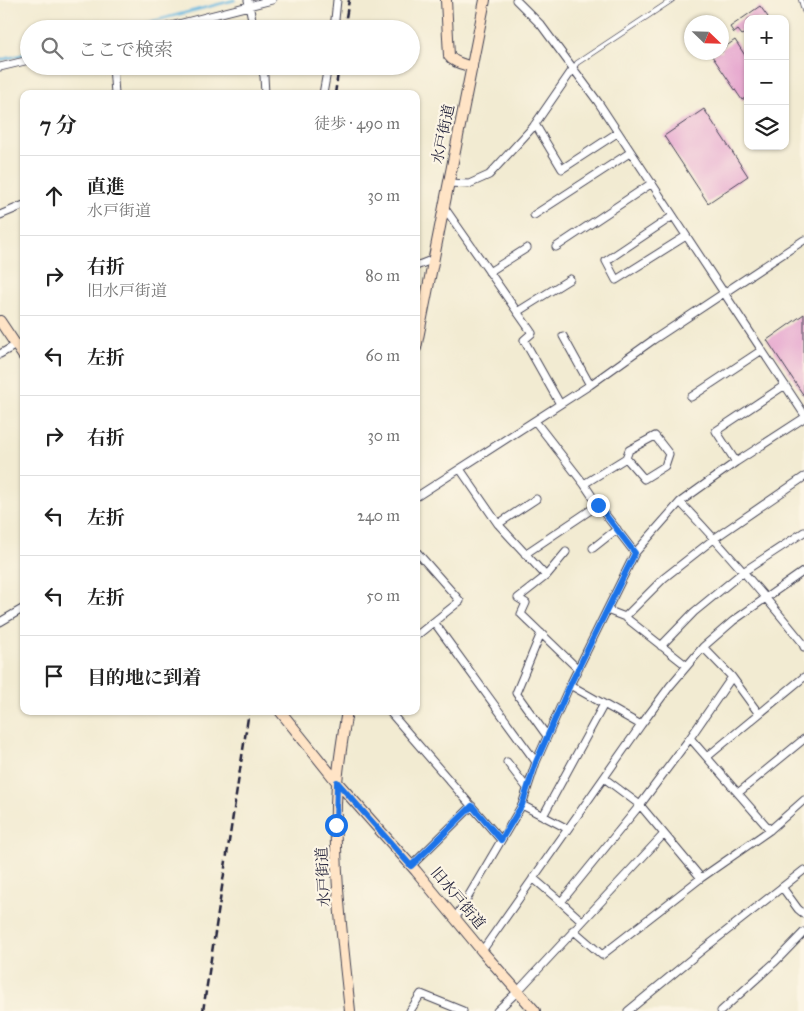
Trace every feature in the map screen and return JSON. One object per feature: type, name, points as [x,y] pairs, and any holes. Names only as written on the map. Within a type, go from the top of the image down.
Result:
[{"type":"main road","points":[[446,0],[449,56],[456,62],[472,67]]},
{"type":"main road","name":"水戸街道","points":[[420,328],[485,0]]},
{"type":"main road","points":[[0,321],[20,351]]},
{"type":"main road","name":"旧水戸街道","points":[[283,715],[337,782],[535,1011]]},
{"type":"main road","name":"水戸街道","points":[[346,715],[337,782],[336,825],[340,921],[350,1011]]},
{"type":"street","points":[[189,20],[248,2],[272,0]]},
{"type":"street","points":[[335,20],[337,0]]},
{"type":"street","points":[[516,0],[541,25],[598,102],[804,414]]},
{"type":"street","points":[[248,2],[252,20]]},
{"type":"street","points":[[0,67],[20,62]]},
{"type":"street","points":[[448,183],[469,184],[489,175],[535,124],[573,69]]},
{"type":"street","points":[[114,75],[115,90]]},
{"type":"street","points":[[262,75],[264,90]]},
{"type":"street","points":[[324,90],[326,75]]},
{"type":"street","points":[[535,124],[562,169],[617,132]]},
{"type":"street","points":[[534,215],[631,152]]},
{"type":"street","points":[[556,247],[652,183]]},
{"type":"street","points":[[0,215],[20,207]]},
{"type":"street","points":[[444,207],[532,333],[524,340],[560,404]]},
{"type":"street","points":[[673,216],[606,261],[616,280],[686,236]]},
{"type":"street","points":[[420,494],[590,385],[653,340],[804,240]]},
{"type":"street","points":[[489,272],[527,248]]},
{"type":"street","points":[[420,264],[434,259]]},
{"type":"street","points":[[517,312],[570,279]]},
{"type":"street","points":[[563,336],[590,385]]},
{"type":"street","points":[[0,354],[16,345]]},
{"type":"street","points":[[692,398],[762,350]]},
{"type":"street","points":[[736,462],[716,431],[784,385]]},
{"type":"street","points":[[455,919],[522,805],[547,736],[635,553],[680,502],[736,462],[804,418]]},
{"type":"street","points":[[535,421],[635,553]]},
{"type":"street","points":[[584,484],[626,458],[629,450],[656,436],[669,454],[665,466],[644,479],[626,458]]},
{"type":"street","points":[[460,469],[498,524],[546,576]]},
{"type":"street","points":[[625,617],[664,578],[714,538],[804,477]]},
{"type":"street","points":[[498,524],[536,499]]},
{"type":"street","points":[[680,502],[744,572],[802,642],[804,647]]},
{"type":"street","points":[[525,554],[598,505]]},
{"type":"street","points":[[593,548],[617,529]]},
{"type":"street","points":[[661,646],[694,612],[744,572],[804,532]]},
{"type":"street","points":[[566,552],[546,576],[518,598],[526,603],[521,614],[578,669]]},
{"type":"street","points":[[420,556],[460,601],[420,633]]},
{"type":"street","points":[[482,951],[641,725],[670,686],[703,647],[733,621],[804,572]]},
{"type":"street","points":[[0,622],[20,610]]},
{"type":"street","points":[[607,610],[625,617],[687,666]]},
{"type":"street","points":[[434,622],[536,762]]},
{"type":"street","points":[[541,634],[516,693],[547,736]]},
{"type":"street","points":[[703,647],[732,676],[759,714]]},
{"type":"street","points":[[561,902],[640,805],[690,738],[732,676]]},
{"type":"street","points":[[707,757],[804,677]]},
{"type":"street","points":[[570,685],[641,725]]},
{"type":"street","points":[[543,816],[604,704]]},
{"type":"street","points":[[392,715],[501,840]]},
{"type":"street","points":[[690,738],[770,830]]},
{"type":"street","points":[[738,793],[804,739]]},
{"type":"street","points":[[507,762],[528,788]]},
{"type":"street","points":[[604,778],[640,805],[701,878]]},
{"type":"street","points":[[573,930],[602,955],[701,878],[770,830],[804,800]]},
{"type":"street","points":[[522,805],[568,829]]},
{"type":"street","points":[[411,866],[472,806]]},
{"type":"street","points":[[497,1011],[518,991],[664,834]]},
{"type":"street","points":[[628,1011],[804,870]]},
{"type":"street","points":[[533,878],[582,921]]},
{"type":"street","points":[[782,887],[804,914]]},
{"type":"street","points":[[721,1011],[729,1008],[804,932]]},
{"type":"street","points":[[410,1011],[421,994],[463,1011]]},
{"type":"lane","points":[[573,69],[578,63],[672,0]]},
{"type":"lane","points":[[801,0],[804,11]]},
{"type":"building","points":[[760,6],[767,15],[747,15]]},
{"type":"building","points":[[744,17],[744,34],[742,35],[738,30],[734,33],[730,27]]},
{"type":"building","points":[[735,40],[744,54],[744,99],[742,100],[715,60],[729,60],[729,44]]},
{"type":"building","points":[[704,109],[748,176],[708,203],[664,136]]},
{"type":"building","points":[[804,314],[804,396],[767,340]]},
{"type":"waterway","points":[[157,20],[235,0]]},
{"type":"waterway","points":[[0,60],[20,55]]},
{"type":"railway","points":[[346,20],[349,0]]},
{"type":"railway","points":[[336,90],[338,75]]},
{"type":"railway","points":[[203,1011],[248,715]]},
{"type":"route","points":[[336,825],[337,782],[411,866],[472,806],[501,840],[522,805],[536,762],[570,685],[635,553],[598,505]]}]
